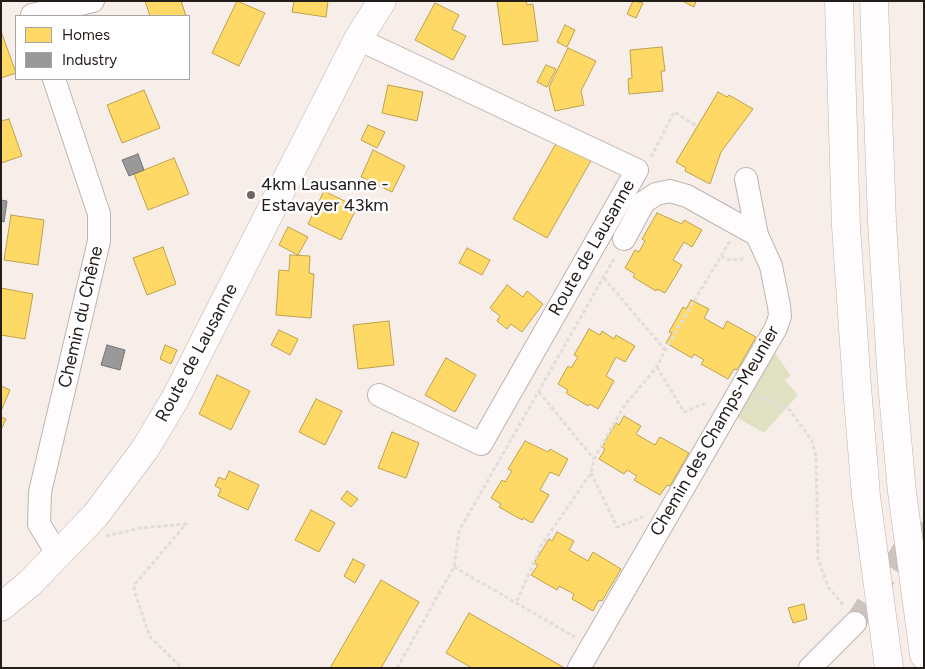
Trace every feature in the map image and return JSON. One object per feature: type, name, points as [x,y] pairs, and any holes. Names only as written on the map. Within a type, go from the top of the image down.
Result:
[{"type":"main road","name":"Route de Lausanne","points":[[1,607],[58,555],[95,516],[119,486],[175,399],[358,39],[382,1]]},
{"type":"main road","points":[[839,1],[846,226],[856,387],[866,496],[889,668]]},
{"type":"main road","points":[[874,1],[881,202],[889,337],[902,492],[924,655]]},
{"type":"main road","points":[[916,601],[924,628]]},
{"type":"street","points":[[31,11],[92,1]]},
{"type":"street","name":"Route de Lausanne","points":[[358,39],[637,170],[481,444],[379,395]]},
{"type":"street","name":"Chemin du Chêne","points":[[54,80],[91,186],[100,223],[100,242],[40,492],[39,524],[58,555]]},
{"type":"street","name":"Chemin des Champs-Meunier","points":[[579,668],[742,390],[769,342],[780,316],[771,266],[757,235],[746,179]]},
{"type":"street","points":[[624,240],[644,202],[656,194],[670,191],[687,196],[757,235]]},
{"type":"street","points":[[810,668],[851,616]]},
{"type":"path","points":[[648,164],[674,112],[697,126]]},
{"type":"path","points":[[397,668],[454,567],[459,531],[624,240]]},
{"type":"path","points":[[517,602],[541,546],[591,473],[594,459],[624,406],[657,367],[665,350],[726,248]]},
{"type":"path","points":[[721,256],[730,260],[749,258]]},
{"type":"path","points":[[604,278],[665,350]]},
{"type":"path","points":[[657,367],[684,412],[742,390],[790,410],[812,441],[816,457],[818,559],[828,587],[851,616]]},
{"type":"path","points":[[539,392],[594,459]]},
{"type":"path","points":[[591,473],[617,527],[648,514]]},
{"type":"path","points":[[111,537],[140,528],[186,524],[135,584],[134,590],[150,637],[182,668]]},
{"type":"path","points":[[454,567],[578,638]]},
{"type":"green space","points":[[773,350],[791,376],[785,380],[798,395],[764,433],[734,416]]},
{"type":"building: Homes","points":[[145,1],[181,1],[186,15],[150,15]]},
{"type":"building: Homes","points":[[237,1],[265,13],[239,66],[212,53]]},
{"type":"building: Homes","points":[[294,1],[328,1],[326,17],[292,12]]},
{"type":"building: Homes","points":[[497,1],[526,1],[527,5],[533,4],[538,41],[503,45]]},
{"type":"building: Homes","points":[[633,1],[643,3],[636,18],[627,14]]},
{"type":"building: Homes","points":[[682,1],[696,1],[694,7]]},
{"type":"building: Homes","points":[[435,3],[459,15],[452,29],[466,36],[453,60],[415,40]]},
{"type":"building: Homes","points":[[565,25],[575,30],[567,47],[557,42]]},
{"type":"building: Homes","points":[[1,31],[15,73],[1,78]]},
{"type":"building: Homes","points":[[662,47],[665,71],[661,71],[663,91],[629,94],[628,79],[632,78],[630,50]]},
{"type":"building: Homes","points":[[568,48],[596,61],[581,91],[584,105],[555,111],[549,87]]},
{"type":"building: Homes","points":[[546,65],[556,69],[547,87],[537,82]]},
{"type":"building: Homes","points":[[388,85],[423,92],[417,121],[382,113]]},
{"type":"building: Homes","points":[[144,90],[160,128],[122,143],[107,105]]},
{"type":"building: Homes","points":[[718,92],[727,97],[729,95],[753,109],[721,152],[710,184],[685,171],[686,168],[676,162]]},
{"type":"building: Homes","points":[[9,119],[22,156],[1,163],[1,121]]},
{"type":"building: Homes","points":[[368,125],[385,132],[377,148],[361,140]]},
{"type":"building: Homes","points":[[558,140],[592,159],[547,238],[513,219]]},
{"type":"building: Homes","points":[[373,150],[405,166],[392,192],[361,177]]},
{"type":"building: Homes","points":[[174,158],[189,194],[148,210],[134,174]]},
{"type":"building: Homes","points":[[324,191],[357,207],[341,240],[308,224]]},
{"type":"building: Homes","points":[[657,213],[682,224],[684,220],[702,230],[692,247],[684,242],[673,260],[682,265],[665,293],[657,289],[656,291],[633,277],[635,274],[625,268],[635,250],[639,252],[645,241],[642,239]]},
{"type":"building: Homes","points":[[11,215],[44,220],[38,265],[4,260]]},
{"type":"building: Homes","points":[[288,227],[308,237],[298,255],[279,245]]},
{"type":"building: Homes","points":[[163,247],[176,284],[147,295],[133,258]]},
{"type":"building: Homes","points":[[467,248],[490,260],[482,275],[459,263]]},
{"type":"building: Homes","points":[[290,255],[310,256],[309,273],[314,274],[311,318],[276,315],[279,270],[289,271]]},
{"type":"building: Homes","points":[[507,285],[523,297],[527,291],[543,304],[522,332],[511,324],[507,329],[497,321],[500,316],[490,308]]},
{"type":"building: Homes","points":[[1,288],[33,294],[25,339],[1,335]]},
{"type":"building: Homes","points":[[691,300],[709,309],[704,318],[723,329],[727,321],[756,337],[737,370],[734,369],[728,379],[701,364],[704,360],[694,354],[692,358],[666,343],[672,333],[669,332],[683,307],[686,309]]},
{"type":"building: Homes","points":[[389,321],[394,365],[358,369],[353,325]]},
{"type":"building: Homes","points":[[589,329],[600,335],[602,331],[614,339],[616,335],[635,346],[625,362],[616,357],[606,376],[614,381],[598,409],[590,404],[588,406],[566,393],[568,390],[558,384],[568,366],[571,368],[578,357],[574,355]]},
{"type":"building: Homes","points":[[279,330],[298,339],[290,355],[271,345]]},
{"type":"building: Homes","points":[[165,345],[177,350],[171,364],[160,359]]},
{"type":"building: Homes","points":[[446,358],[476,375],[455,412],[425,395]]},
{"type":"building: Homes","points":[[217,375],[250,391],[231,430],[199,414]]},
{"type":"building: Homes","points":[[1,386],[10,390],[1,411]]},
{"type":"building: Homes","points":[[316,399],[342,411],[325,445],[299,432]]},
{"type":"building: Homes","points":[[624,416],[641,426],[636,434],[655,445],[660,437],[689,453],[670,486],[667,485],[660,495],[634,480],[637,476],[627,470],[624,474],[599,459],[605,449],[602,447],[616,423],[619,425]]},
{"type":"building: Homes","points":[[1,417],[6,419],[1,430]]},
{"type":"building: Homes","points":[[392,432],[419,443],[406,478],[378,468]]},
{"type":"building: Homes","points":[[525,441],[548,452],[550,449],[568,459],[559,476],[550,472],[540,490],[549,495],[532,523],[523,518],[522,520],[499,507],[501,504],[491,498],[502,480],[505,482],[512,471],[508,469]]},
{"type":"building: Homes","points":[[229,471],[259,485],[248,510],[218,496],[221,489],[215,486],[219,477],[225,480]]},
{"type":"building: Homes","points":[[347,491],[358,499],[351,507],[341,499]]},
{"type":"building: Homes","points":[[311,510],[335,523],[319,552],[295,540]]},
{"type":"building: Homes","points":[[557,532],[574,541],[569,550],[588,561],[593,552],[621,569],[602,601],[599,600],[593,611],[572,599],[574,594],[559,586],[557,590],[531,575],[538,565],[534,563],[549,539],[552,541]]},
{"type":"building: Homes","points":[[353,559],[365,565],[355,583],[344,576]]},
{"type":"building: Homes","points":[[381,580],[419,602],[381,668],[330,668]]},
{"type":"building: Homes","points":[[804,604],[807,619],[793,623],[788,608]]},
{"type":"building: Homes","points":[[469,613],[563,668],[472,668],[446,653]]},
{"type":"building: Industry","points":[[138,154],[144,170],[129,176],[122,160]]},
{"type":"building: Industry","points":[[1,200],[7,201],[4,222],[1,221]]},
{"type":"building: Industry","points":[[107,345],[125,350],[120,370],[101,365]]},
{"type":"tunnel","points":[[855,623],[924,518]]},
{"type":"place","name":"4km Lausanne - Estavayer 43km","points":[[251,195]]}]
